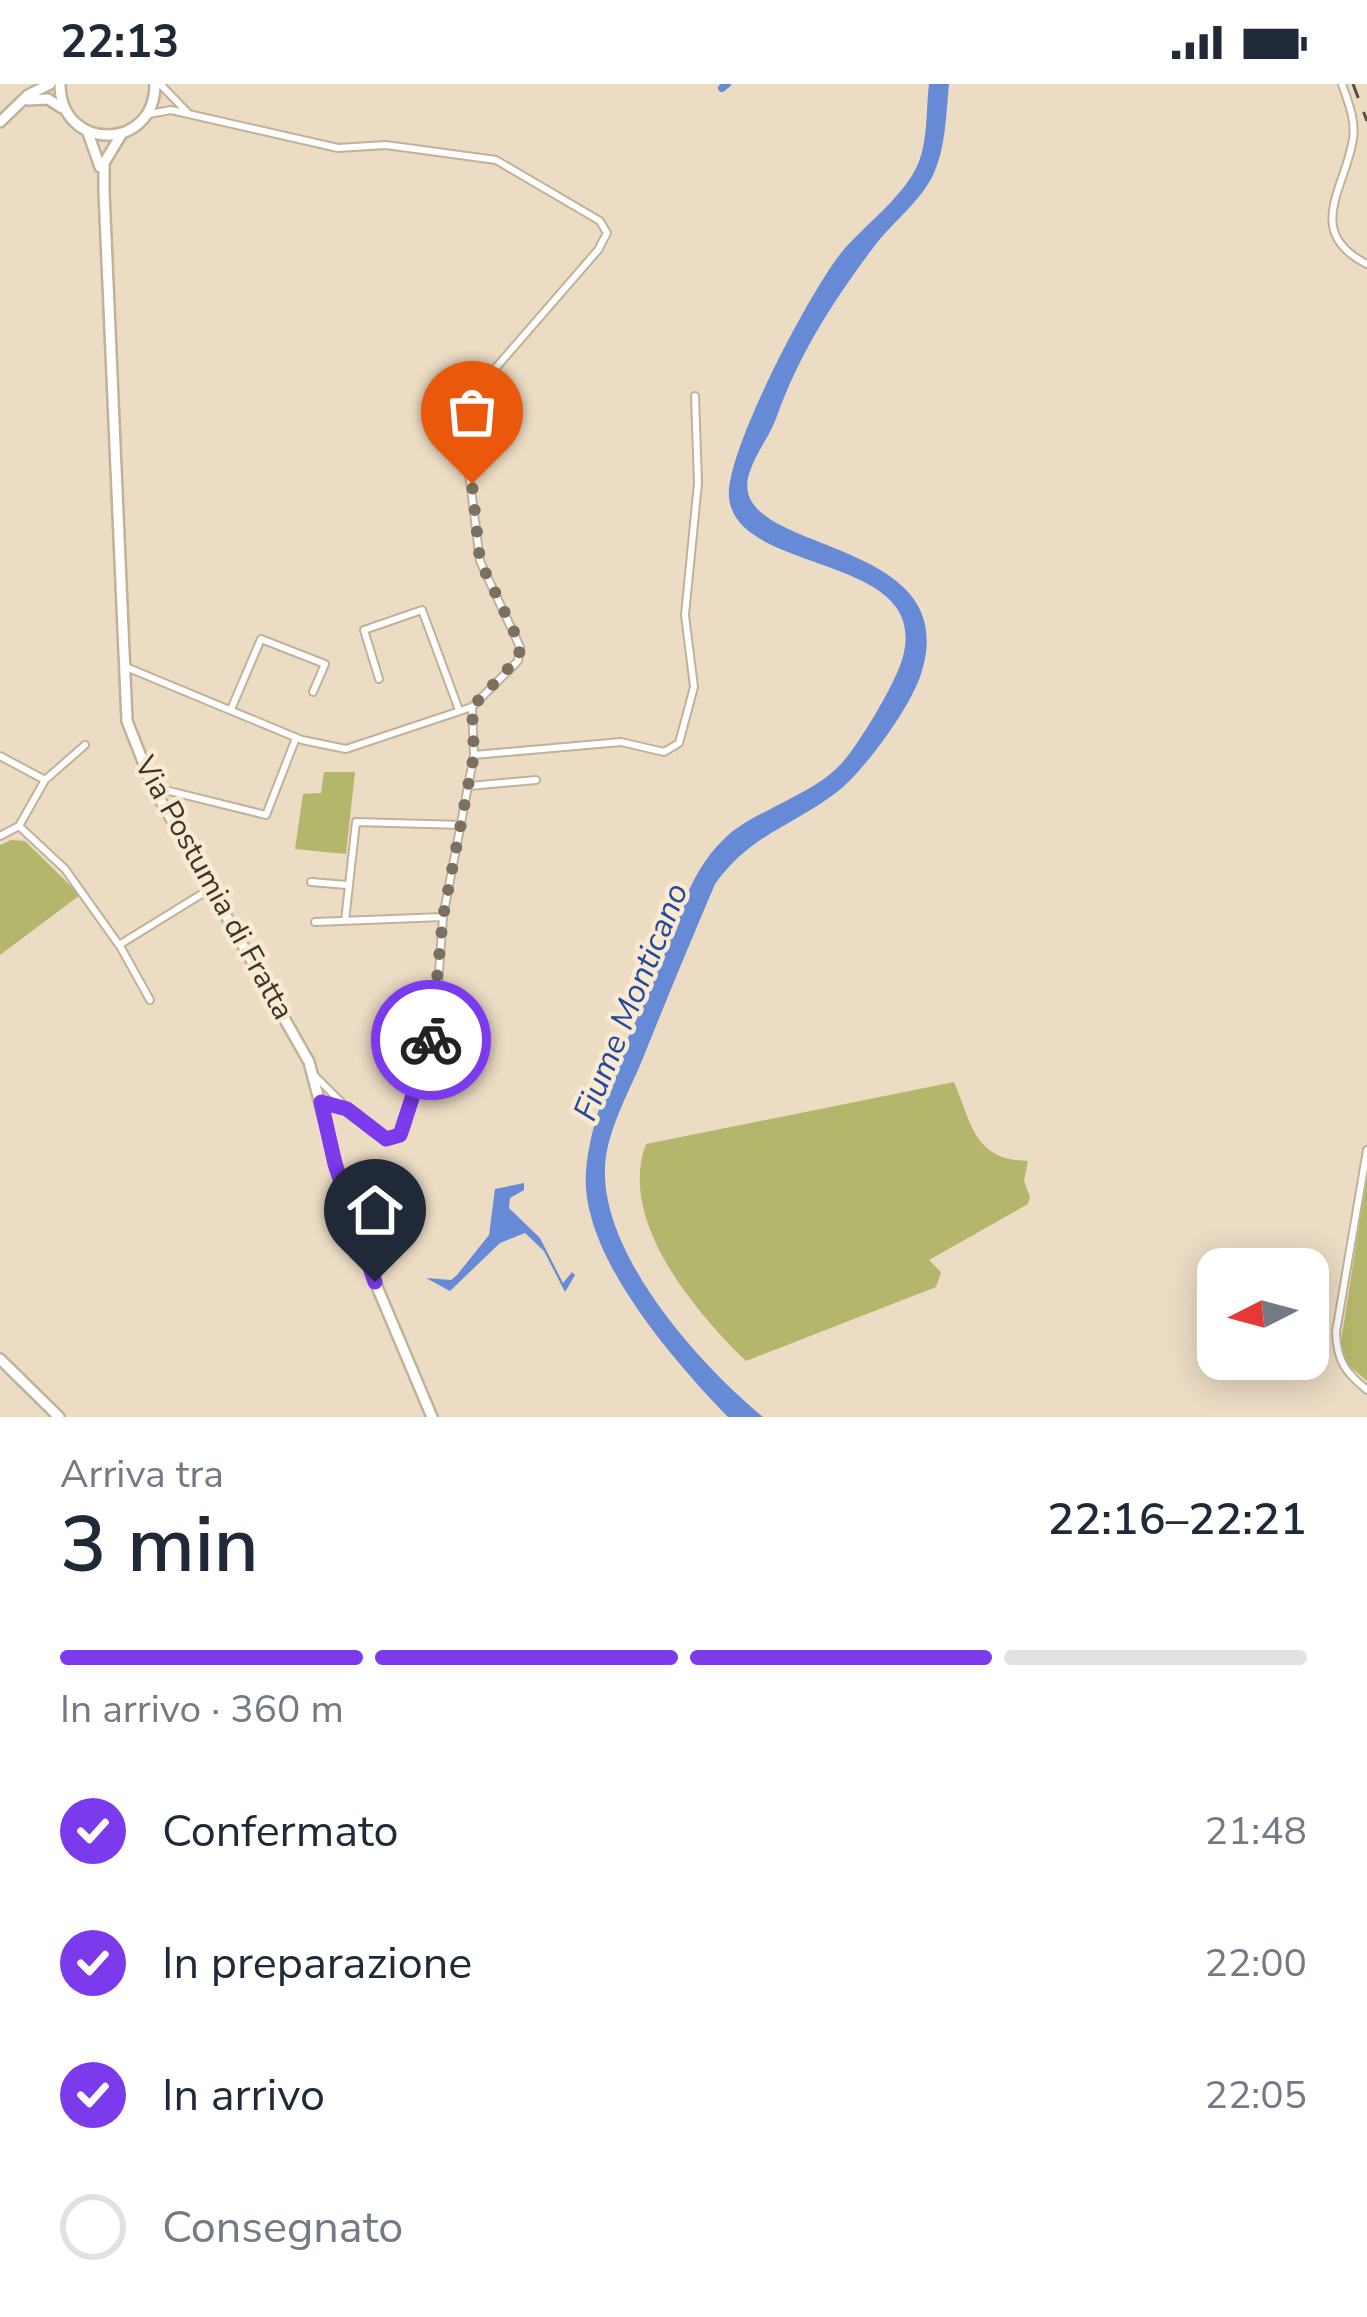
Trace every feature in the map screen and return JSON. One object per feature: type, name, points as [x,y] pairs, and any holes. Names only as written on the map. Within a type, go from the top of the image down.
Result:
[{"type":"main road","points":[[0,122],[50,84]]},
{"type":"main road","points":[[60,84],[65,111]]},
{"type":"main road","points":[[18,104],[48,99],[88,133],[121,135],[148,114],[157,84]]},
{"type":"main road","name":"Via Postumia di Fratta","points":[[88,133],[104,192]]},
{"type":"main road","name":"Via Postumia di Fratta","points":[[121,135],[104,163],[104,192],[128,721],[154,787],[298,1036],[314,1075],[335,1164],[375,1282],[432,1417]]},
{"type":"main road","points":[[0,1359],[59,1417]]},
{"type":"street","points":[[157,84],[191,115]]},
{"type":"street","points":[[1342,84],[1354,128],[1335,191],[1332,220],[1347,251],[1367,264]]},
{"type":"street","points":[[123,665],[232,707],[296,738],[346,748],[472,707],[520,656],[517,638],[480,561],[466,439],[478,394],[528,326],[598,250],[607,233],[604,224],[496,160],[402,146],[338,148],[171,110],[148,114]]},
{"type":"street","points":[[474,755],[621,742],[664,752],[679,742],[694,687],[686,596],[698,483],[695,396]]},
{"type":"street","points":[[379,679],[364,630],[422,610],[459,710]]},
{"type":"street","points":[[232,707],[260,639],[325,664],[313,692]]},
{"type":"street","points":[[314,1075],[386,1139],[404,1130],[435,1024],[443,917],[474,755],[472,707]]},
{"type":"street","points":[[154,787],[266,815],[296,738]]},
{"type":"street","points":[[0,836],[19,826],[45,780],[85,746]]},
{"type":"street","points":[[0,756],[45,780]]},
{"type":"street","points":[[469,785],[536,780]]},
{"type":"street","points":[[345,921],[356,822],[462,825]]},
{"type":"street","points":[[19,826],[65,868],[119,945],[150,1000]]},
{"type":"street","points":[[311,882],[347,885]]},
{"type":"street","points":[[119,945],[214,886]]},
{"type":"street","points":[[315,922],[443,917]]},
{"type":"street","points":[[321,1102],[347,1109]]},
{"type":"street","points":[[1367,1150],[1336,1332],[1336,1354],[1345,1372],[1367,1390]]},
{"type":"green space","points":[[324,772],[355,772],[346,854],[295,849],[303,794],[321,793]]},
{"type":"green space","points":[[25,841],[80,895],[0,955],[0,845]]},
{"type":"green space","points":[[954,1082],[971,1125],[986,1147],[1010,1159],[1028,1161],[1024,1181],[1028,1204],[929,1260],[941,1272],[936,1287],[746,1361],[684,1291],[651,1233],[640,1173],[646,1144]]},
{"type":"green space","points":[[1367,1174],[1367,1381],[1347,1364],[1341,1342]]},
{"type":"water","points":[[929,84],[949,84],[934,173],[876,244],[820,326],[749,474],[751,501],[772,520],[880,570],[910,594],[926,628],[921,674],[897,720],[848,782],[757,842],[715,884],[618,1114],[605,1167],[608,1201],[636,1271],[684,1338],[763,1417],[728,1417],[658,1337],[614,1271],[588,1204],[589,1148],[611,1077],[699,871],[737,828],[837,768],[874,717],[902,660],[904,625],[890,600],[864,582],[764,541],[740,523],[729,497],[731,475],[755,410],[810,300],[841,253],[893,199],[918,164]]},
{"type":"water","points":[[524,1183],[524,1190],[510,1198],[509,1208],[540,1238],[563,1283],[572,1272],[575,1275],[565,1292],[544,1251],[525,1233],[500,1243],[450,1291],[426,1278],[451,1280],[457,1275],[489,1235],[495,1189]]},
{"type":"waterway","points":[[722,88],[727,84]]},
{"type":"railway","points":[[1353,84],[1367,121]]},
{"type":"way so far","points":[[431,1040],[443,917],[474,755],[472,707],[520,656],[517,638],[480,561],[472,484]]},
{"type":"route","points":[[375,1282],[335,1164],[321,1102],[355,1113],[386,1139],[400,1135],[431,1040]]},
{"type":"water label","name":"Fiume Monticano","points":[[631,1002]]}]
